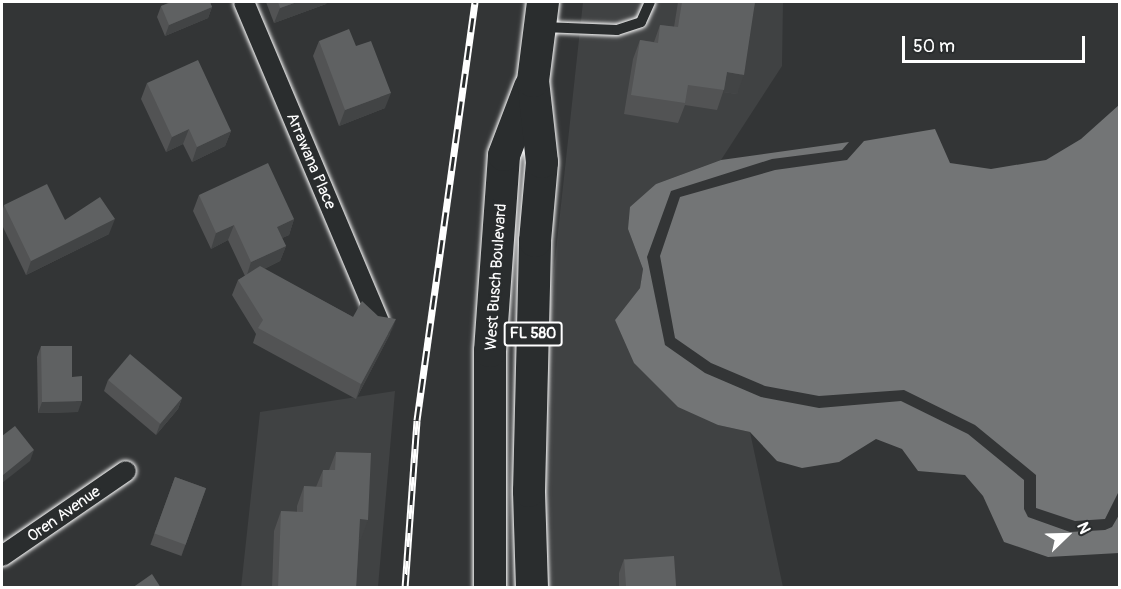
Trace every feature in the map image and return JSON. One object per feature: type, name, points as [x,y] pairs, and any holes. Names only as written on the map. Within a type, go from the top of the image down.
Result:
[{"type":"main road","name":"West Busch Boulevard","points":[[532,588],[530,458],[535,241],[542,162],[533,81],[541,14]]},
{"type":"main road","name":"West Busch Boulevard","points":[[490,588],[490,351],[504,155],[533,81]]},
{"type":"street","name":"Arrawana Place","points":[[244,2],[379,321]]},
{"type":"street","name":"Oren Avenue","points":[[2,556],[126,471]]},
{"type":"lane","points":[[541,14],[617,30],[641,22],[651,2]]},
{"type":"shaded area","points":[[583,2],[783,2],[782,66],[721,160],[656,184],[628,229],[643,269],[640,288],[615,320],[718,425],[750,432],[783,587],[546,588],[543,493],[550,408],[545,381],[547,334]]},
{"type":"shaded area","points":[[1119,105],[1120,489],[1105,519],[1075,521],[1036,508],[1036,475],[975,425],[904,390],[819,396],[765,386],[711,363],[675,338],[660,256],[680,197],[775,170],[847,160],[864,141],[935,129],[950,163],[991,169],[1046,160],[1081,139]]},
{"type":"shaded area","points":[[849,142],[842,150],[772,159],[671,191],[647,257],[665,345],[705,373],[761,397],[819,408],[901,401],[968,434],[1024,480],[1024,509],[1028,517],[1070,532],[1105,530],[1112,527],[1119,515],[1119,553],[1048,557],[1004,542],[983,496],[965,475],[918,471],[902,449],[876,439],[839,462],[802,468],[777,461],[750,432],[718,425],[678,407],[634,363],[615,320],[640,288],[643,269],[628,229],[630,207],[656,184],[721,160]]},
{"type":"shaded area","points":[[395,391],[378,587],[241,588],[260,412]]},
{"type":"building","points":[[173,2],[210,2],[212,7],[169,25],[161,6]]},
{"type":"building","points":[[278,2],[297,2],[280,8]]},
{"type":"building","points":[[682,2],[755,2],[744,75],[727,72],[724,90],[688,85],[685,103],[631,95],[640,40],[658,43],[660,25],[678,27]]},
{"type":"building","points":[[349,29],[356,46],[371,41],[391,93],[345,110],[319,41]]},
{"type":"building","points":[[198,60],[231,131],[197,147],[189,129],[172,137],[147,83]]},
{"type":"building","points":[[268,163],[294,219],[277,227],[286,246],[251,262],[234,225],[216,233],[199,195]]},
{"type":"building","points":[[47,184],[65,220],[100,197],[115,219],[31,261],[4,205]]},
{"type":"building","points":[[260,266],[353,317],[362,301],[378,316],[396,319],[361,384],[258,328],[263,320],[238,280]]},
{"type":"building","points":[[41,346],[72,346],[72,377],[82,376],[82,401],[42,402]]},
{"type":"building","points":[[130,354],[182,398],[160,424],[108,380]]},
{"type":"building","points":[[15,426],[34,450],[2,476],[2,436]]},
{"type":"building","points":[[336,452],[371,453],[368,520],[360,519],[356,588],[278,588],[281,511],[303,512],[304,486],[322,487],[323,470],[335,470]]},
{"type":"building","points":[[175,477],[206,488],[185,545],[154,533]]},
{"type":"building","points":[[674,556],[676,588],[626,588],[624,559]]},
{"type":"building","points":[[152,574],[161,588],[132,588]]},
{"type":"railway","points":[[405,588],[417,420],[475,2]]}]
